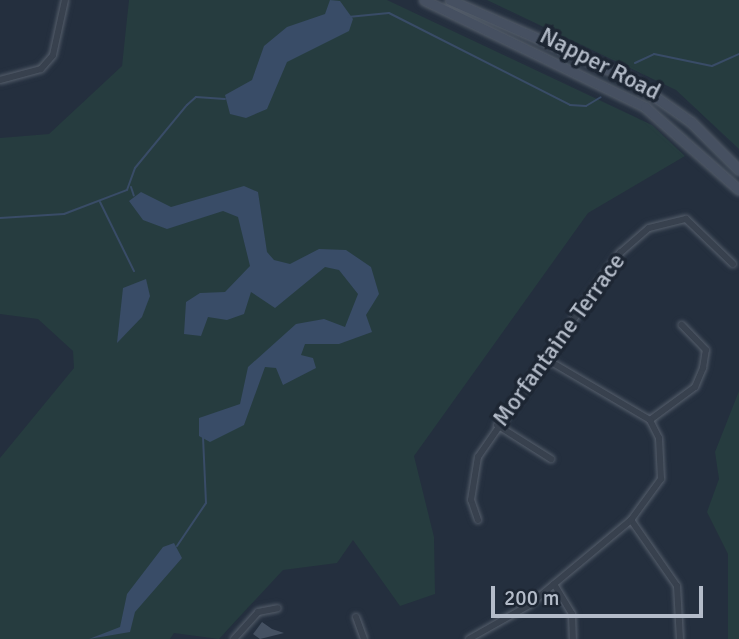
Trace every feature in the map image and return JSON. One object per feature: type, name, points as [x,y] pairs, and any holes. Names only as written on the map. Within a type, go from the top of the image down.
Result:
[{"type":"main road","name":"Napper Road","points":[[424,0],[645,107],[739,190]]},
{"type":"main road","name":"Napper Road","points":[[450,0],[630,79],[691,122],[739,170]]},
{"type":"street","points":[[0,79],[40,69],[53,55],[65,0]]},
{"type":"street","name":"Morfantaine Terrace","points":[[478,520],[471,477],[497,425],[547,359],[620,253],[649,228],[686,219],[733,264]]},
{"type":"street","points":[[650,420],[695,387],[703,368],[706,350],[682,325]]},
{"type":"street","points":[[469,639],[501,624],[631,520],[661,479],[659,438],[650,420],[547,359]]},
{"type":"street","points":[[497,425],[551,459]]},
{"type":"street","points":[[631,520],[677,586],[680,639]]},
{"type":"street","points":[[554,584],[572,614],[573,639]]},
{"type":"street","points":[[234,639],[258,612],[278,608]]},
{"type":"street","points":[[356,617],[364,639]]},
{"type":"green space","points":[[129,0],[387,0],[652,125],[685,156],[588,213],[414,456],[434,537],[435,594],[400,606],[353,540],[337,563],[283,570],[219,639],[174,633],[170,639],[0,639],[0,458],[74,368],[73,351],[38,319],[0,314],[0,138],[49,134],[122,66]]},
{"type":"green space","points":[[487,0],[739,0],[739,149],[676,90]]},
{"type":"green space","points":[[739,391],[739,639],[728,639],[728,554],[707,512],[719,479],[715,452]]},
{"type":"water","points":[[330,0],[340,1],[353,19],[349,31],[287,62],[267,109],[246,118],[230,114],[225,95],[252,80],[264,46],[287,27],[325,14]]},
{"type":"water","points":[[244,186],[258,192],[267,252],[274,260],[290,264],[319,249],[346,250],[371,267],[379,294],[366,315],[372,332],[339,344],[305,344],[301,355],[313,358],[316,368],[283,385],[276,368],[265,367],[244,425],[210,442],[199,436],[199,418],[240,404],[248,367],[296,324],[324,319],[345,327],[358,294],[339,270],[325,267],[275,308],[251,292],[244,314],[227,320],[208,317],[201,336],[184,334],[186,302],[200,293],[225,292],[250,266],[238,217],[223,211],[167,229],[143,220],[129,201],[141,192],[171,207]]},
{"type":"water","points":[[146,279],[150,296],[142,317],[117,343],[123,288]]},
{"type":"water","points":[[174,543],[182,558],[135,612],[130,632],[89,639],[120,627],[127,594],[163,547]]},
{"type":"building","points":[[262,622],[284,633],[260,639],[253,634]]},
{"type":"waterway","points":[[348,17],[389,13],[570,105],[586,106],[601,97]]},
{"type":"waterway","points":[[635,63],[654,54],[712,66],[739,54]]},
{"type":"waterway","points":[[0,218],[64,214],[127,190],[135,168],[187,105],[196,97],[225,99]]},
{"type":"waterway","points":[[131,187],[134,196]]},
{"type":"waterway","points":[[100,202],[134,271]]},
{"type":"waterway","points":[[177,546],[206,503],[203,436]]}]
